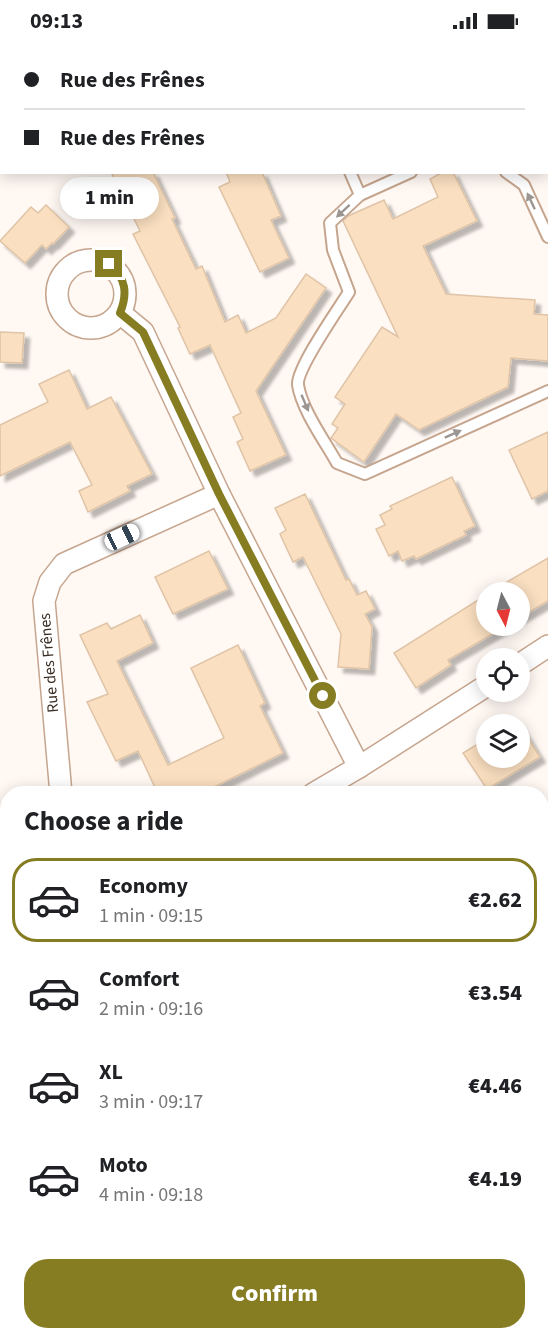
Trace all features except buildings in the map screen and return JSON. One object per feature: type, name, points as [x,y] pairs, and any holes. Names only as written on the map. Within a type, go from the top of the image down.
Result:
[{"type":"street","points":[[120,313],[143,332],[219,494],[359,767]]},
{"type":"street","name":"Rue des Frênes","points":[[60,786],[44,601],[50,582],[64,564],[219,494]]},
{"type":"street","points":[[530,658],[548,646]]},
{"type":"street","points":[[327,786],[476,692]]},
{"type":"lane","points":[[351,174],[360,195]]},
{"type":"lane","points":[[407,174],[360,195],[330,223],[333,250],[349,292],[309,356],[298,382],[303,402],[337,463],[365,474],[548,391]]},
{"type":"lane","points":[[509,174],[524,185],[548,237]]},
{"type":"route","points":[[109,264],[123,280],[124,303],[120,313],[143,332],[219,494],[323,696]]}]
